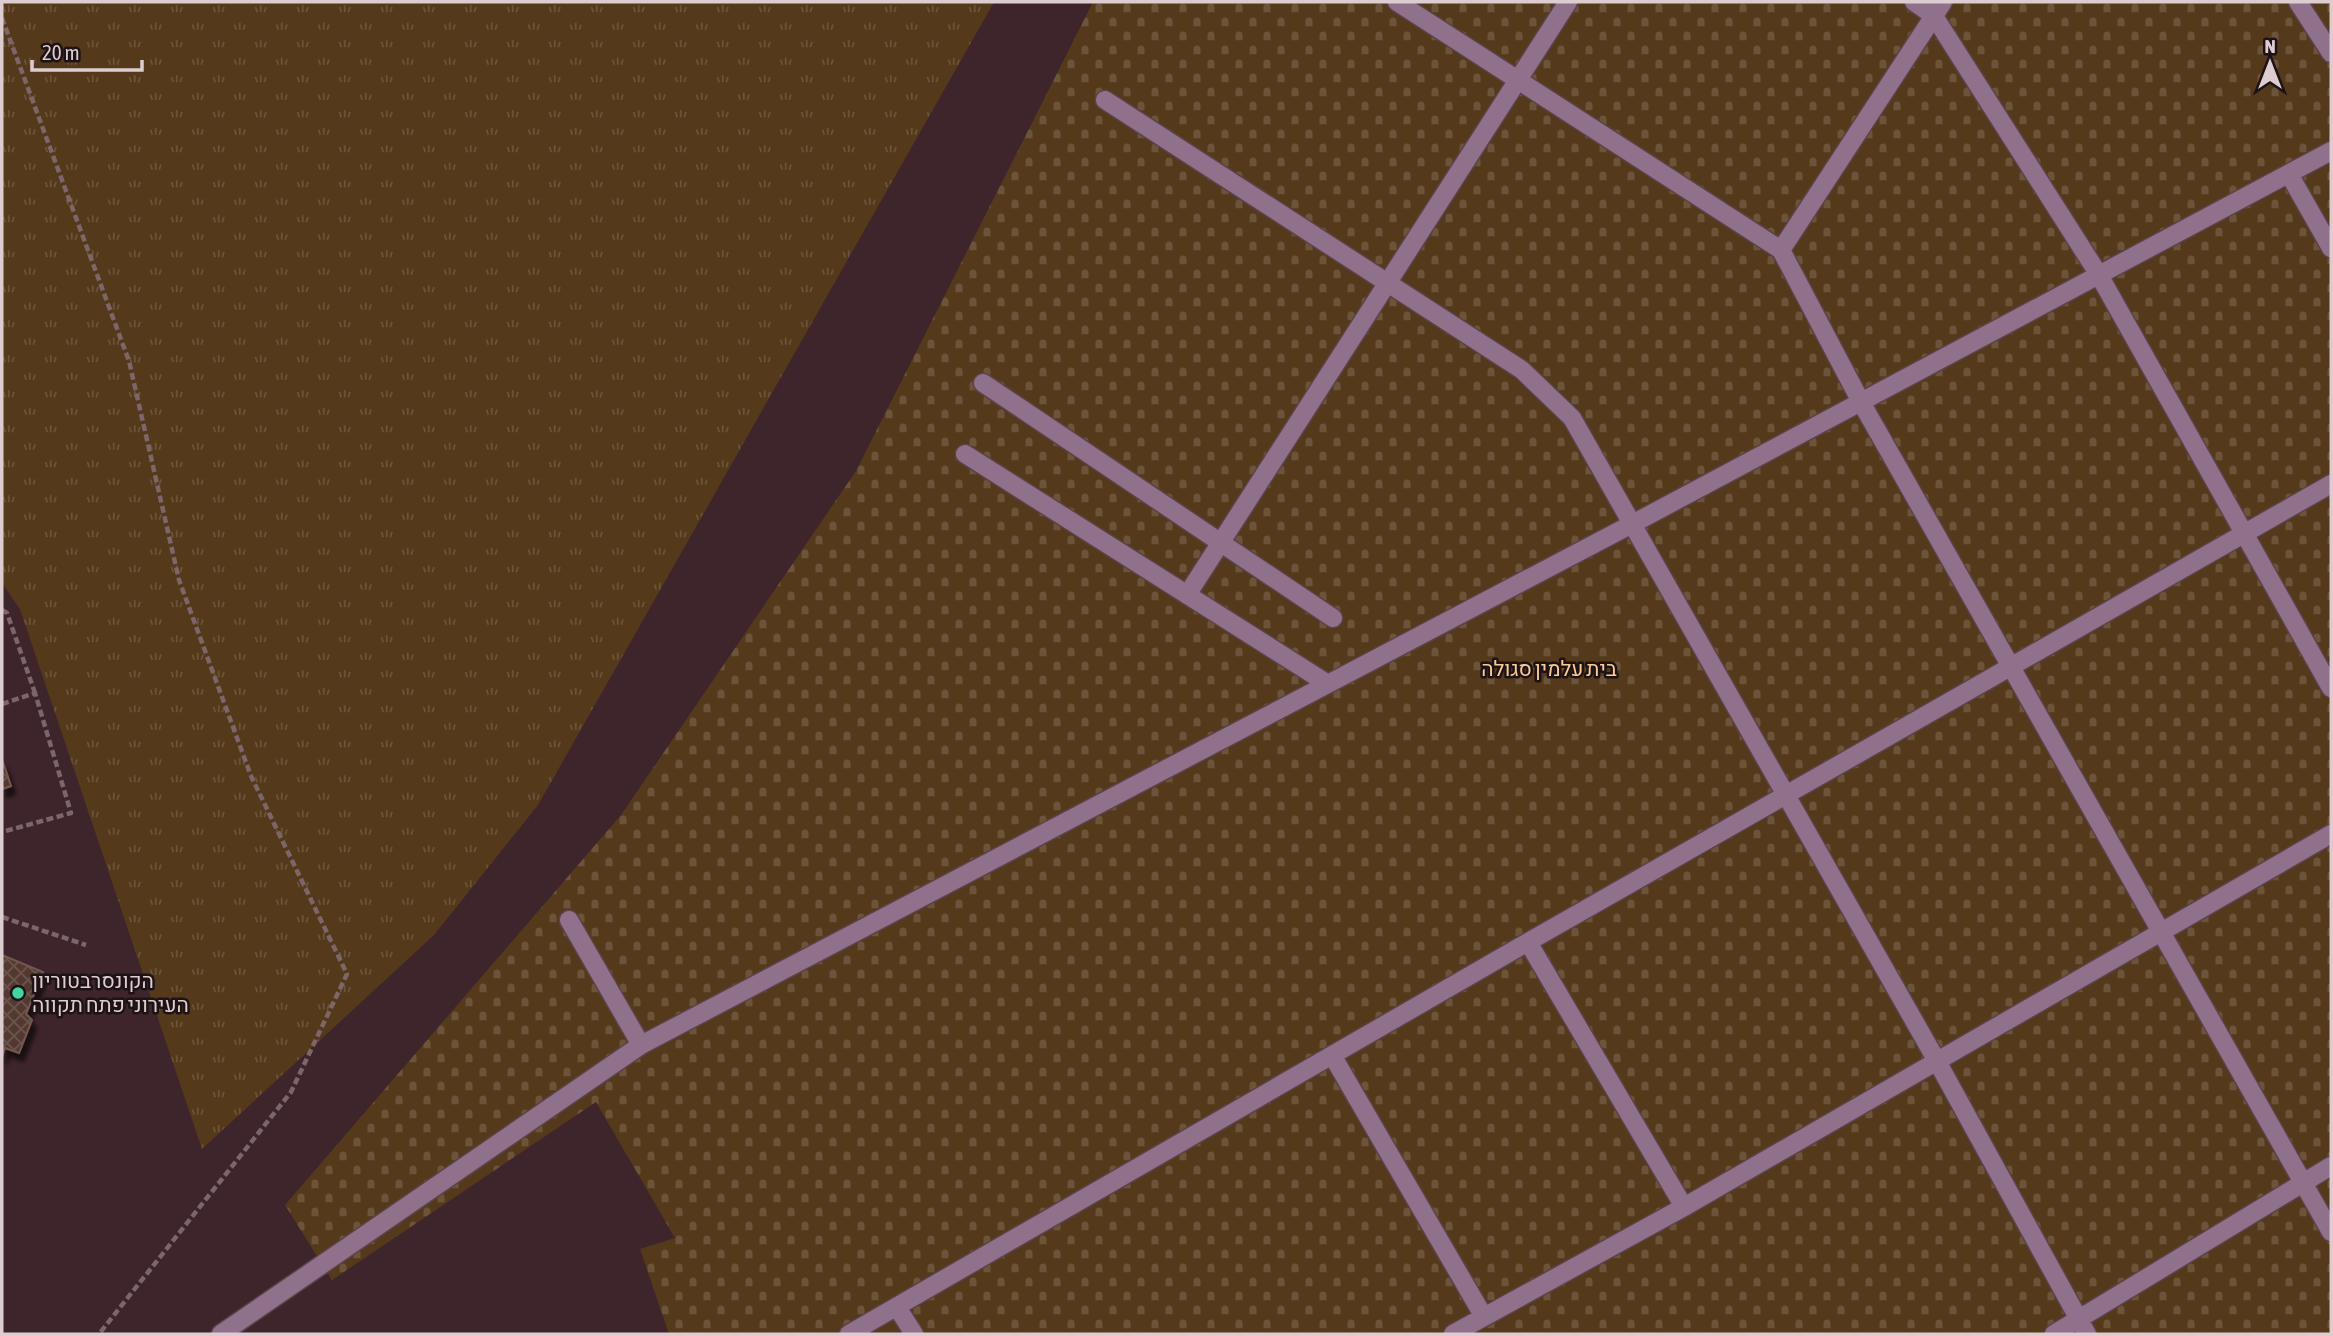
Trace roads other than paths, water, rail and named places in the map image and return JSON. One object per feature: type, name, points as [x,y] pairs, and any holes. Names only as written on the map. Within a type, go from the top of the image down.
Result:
[{"type":"lane","points":[[1397,2],[1781,250],[1861,402],[2331,1232]]},
{"type":"lane","points":[[1187,595],[1568,2]]},
{"type":"lane","points":[[1914,2],[1938,9],[2099,275],[2331,688]]},
{"type":"lane","points":[[2298,2],[2331,53]]},
{"type":"lane","points":[[1781,250],[1938,9]]},
{"type":"lane","points":[[1105,100],[1522,370],[1572,418],[1787,794],[2083,1327]]},
{"type":"lane","points":[[221,1334],[641,1045],[1634,523],[2331,151]]},
{"type":"lane","points":[[2289,174],[2331,248]]},
{"type":"lane","points":[[983,383],[1333,618]]},
{"type":"lane","points":[[965,454],[1328,684]]},
{"type":"lane","points":[[849,1334],[1528,942],[2331,484]]},
{"type":"lane","points":[[1453,1334],[1684,1208],[2331,834]]},
{"type":"lane","points":[[569,920],[641,1045]]},
{"type":"lane","points":[[1528,942],[1684,1208]]},
{"type":"lane","points":[[1332,1055],[1484,1317]]},
{"type":"lane","points":[[2054,1334],[2083,1327],[2331,1166]]},
{"type":"lane","points":[[897,1307],[914,1334]]},
{"type":"place","name":"הקונסרבטוריון העירוני פתח תקווה","points":[[18,993]]},
{"type":"park label","name":"בית עלמין סגולה","points":[[1549,669]]}]
